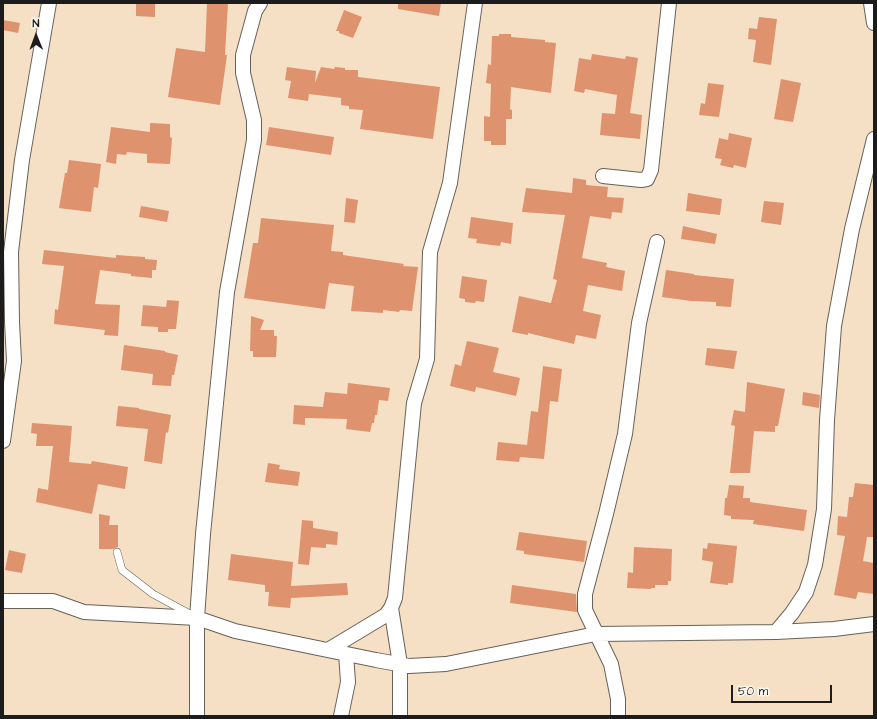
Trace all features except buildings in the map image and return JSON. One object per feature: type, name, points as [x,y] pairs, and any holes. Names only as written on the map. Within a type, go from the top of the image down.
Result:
[{"type":"street","points":[[3,441],[14,361],[12,322],[12,244],[22,160],[49,3]]},
{"type":"street","points":[[197,716],[197,618],[203,534],[227,292],[254,140],[254,120],[243,73],[243,55],[256,11],[260,3]]},
{"type":"street","points":[[328,650],[386,615],[392,608],[395,598],[414,403],[427,359],[430,252],[450,183],[475,3]]},
{"type":"street","points":[[603,176],[641,180],[647,178],[651,170],[658,121],[669,3]]},
{"type":"street","points":[[871,3],[874,23]]},
{"type":"street","points":[[776,632],[792,613],[806,592],[816,565],[824,509],[834,326],[852,229],[874,139]]},
{"type":"street","points":[[618,716],[618,699],[611,664],[585,610],[585,594],[625,434],[639,323],[657,242]]},
{"type":"street","points":[[3,601],[53,601],[84,612],[197,618],[235,630],[409,666],[446,664],[596,634],[776,632],[834,629],[874,624]]},
{"type":"street","points":[[392,608],[400,664],[400,716]]},
{"type":"street","points":[[341,716],[348,682],[346,654]]},
{"type":"lane","points":[[117,552],[122,570],[153,594],[197,618]]}]
